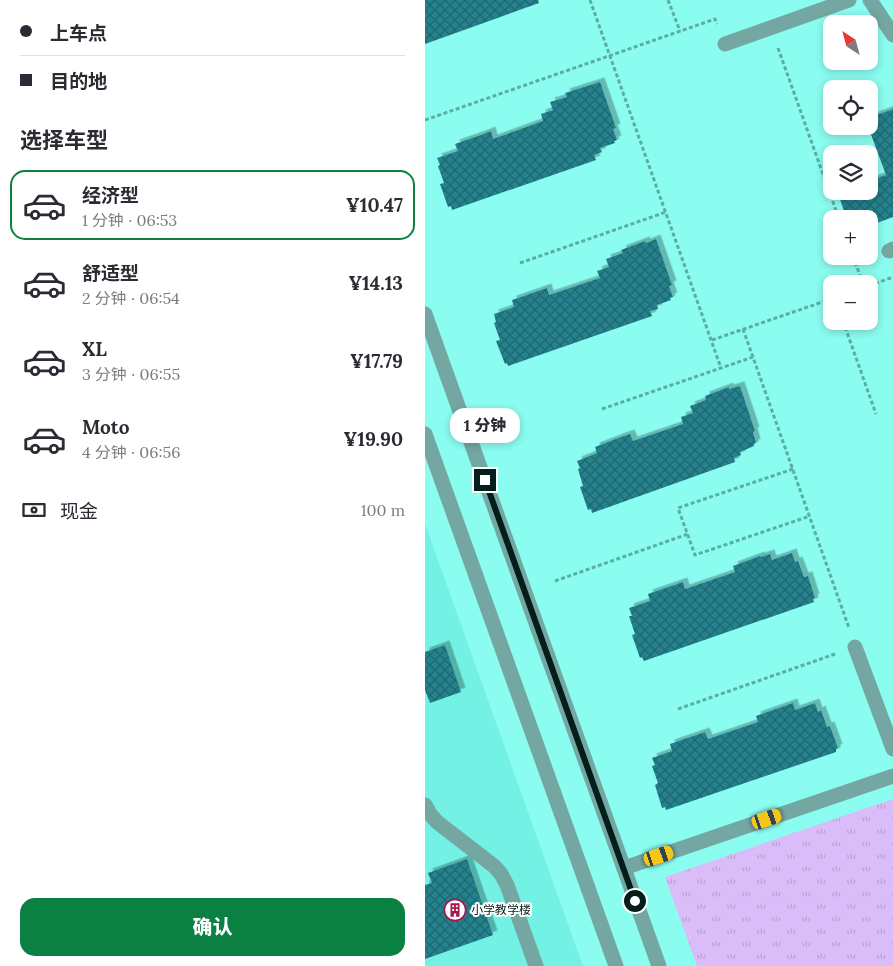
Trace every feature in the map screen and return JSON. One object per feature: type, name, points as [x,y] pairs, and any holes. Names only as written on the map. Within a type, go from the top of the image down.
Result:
[{"type":"street","points":[[725,44],[849,0]]},
{"type":"street","points":[[870,0],[893,35]]},
{"type":"street","points":[[425,314],[659,966]]},
{"type":"street","points":[[425,434],[616,966]]},
{"type":"street","points":[[855,647],[893,750]]},
{"type":"street","points":[[624,868],[893,776]]},
{"type":"street","points":[[425,805],[437,822],[494,866],[501,874],[507,885],[536,966]]},
{"type":"path","points":[[590,0],[721,368]]},
{"type":"path","points":[[668,0],[680,31]]},
{"type":"path","points":[[425,120],[715,19],[725,44]]},
{"type":"path","points":[[771,28],[836,210]]},
{"type":"path","points":[[519,263],[666,212]]},
{"type":"path","points":[[878,283],[893,277]]},
{"type":"path","points":[[712,340],[823,302]]},
{"type":"path","points":[[677,709],[855,647],[743,329]]},
{"type":"path","points":[[846,330],[876,414]]},
{"type":"path","points":[[602,409],[753,357]]},
{"type":"path","points":[[793,469],[678,508],[695,555],[810,516]]},
{"type":"path","points":[[555,581],[688,534]]},
{"type":"shaded area","points":[[425,524],[583,966],[425,966]]},
{"type":"green space","points":[[893,799],[893,966],[697,966],[665,877]]},
{"type":"building","points":[[425,0],[538,0],[539,3],[425,44]]},
{"type":"building","points":[[600,82],[616,128],[613,129],[617,140],[614,141],[615,143],[600,148],[602,152],[594,155],[596,160],[452,210],[451,206],[448,207],[440,184],[444,183],[437,158],[458,151],[455,144],[491,131],[493,139],[543,121],[541,114],[553,110],[550,102],[567,97],[565,93]]},
{"type":"building","points":[[893,109],[893,217],[878,223],[878,210],[844,210],[840,200],[878,200],[878,178],[886,175],[878,153],[878,145],[875,145],[871,135],[878,135],[878,115]]},
{"type":"building","points":[[656,239],[672,285],[669,286],[673,297],[670,298],[671,300],[657,305],[658,309],[650,311],[652,316],[508,366],[507,363],[505,364],[496,341],[500,340],[494,323],[496,322],[494,314],[514,307],[512,300],[547,288],[549,295],[600,278],[597,271],[609,267],[606,259],[623,253],[621,250]]},
{"type":"building","points":[[740,386],[755,431],[753,432],[756,443],[754,446],[740,452],[741,455],[734,458],[735,462],[592,513],[591,509],[588,510],[580,487],[583,486],[577,461],[597,453],[595,447],[621,437],[630,434],[633,441],[683,424],[681,417],[693,413],[690,406],[706,400],[705,396],[729,387],[729,389]]},
{"type":"building","points":[[792,553],[795,562],[798,561],[804,577],[808,576],[815,598],[813,599],[814,602],[644,661],[642,657],[640,658],[632,635],[635,634],[629,616],[632,616],[629,608],[650,601],[648,594],[683,582],[685,589],[735,572],[733,566],[760,556],[770,554],[772,560]]},
{"type":"building","points":[[445,645],[461,692],[430,703],[425,690],[425,652]]},
{"type":"building","points":[[793,703],[795,710],[815,703],[818,712],[821,710],[827,727],[830,726],[838,748],[836,752],[666,810],[665,807],[662,808],[655,785],[658,783],[652,766],[655,765],[652,758],[672,751],[670,744],[705,732],[708,739],[758,722],[756,716]]},
{"type":"building","name":"小学教学楼","points":[[467,859],[493,935],[425,959],[425,885],[432,883],[428,873]]},
{"type":"place","name":"小学教学楼","points":[[455,910]]},
{"type":"route","points":[[485,480],[635,901]]}]
